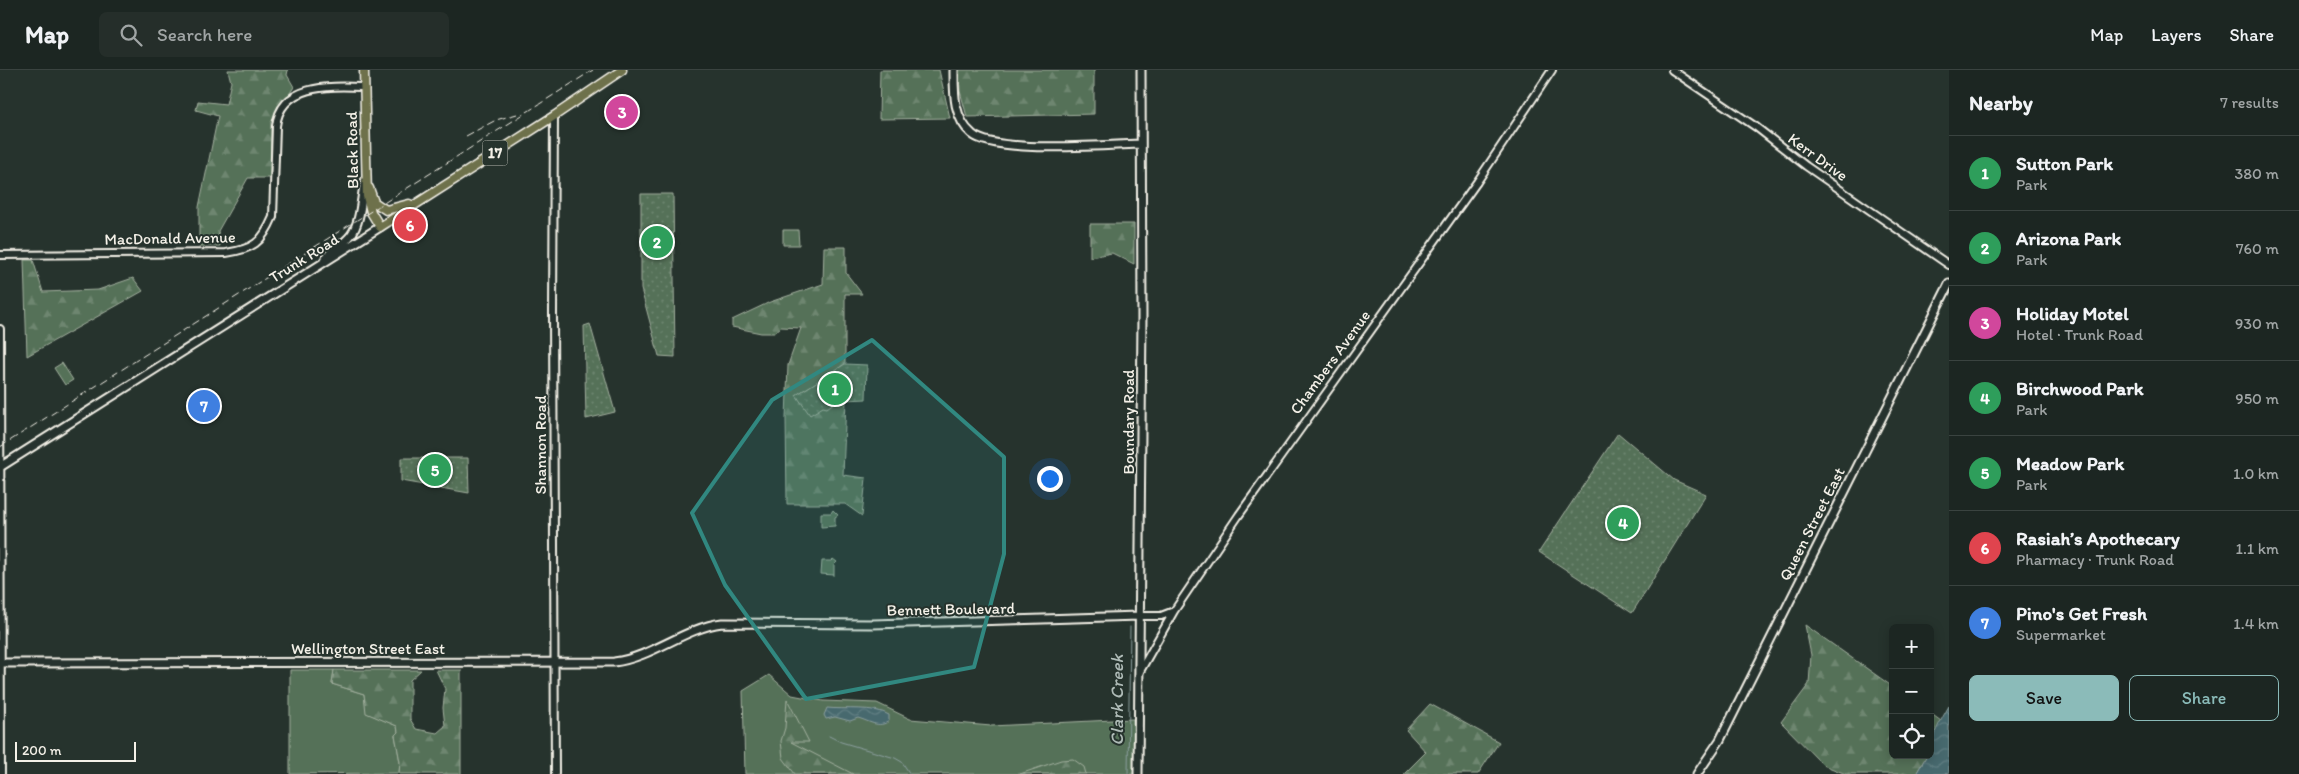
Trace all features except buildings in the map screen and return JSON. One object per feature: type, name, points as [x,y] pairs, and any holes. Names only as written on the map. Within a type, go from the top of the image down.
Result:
[{"type":"highway","name":"Black Road","points":[[364,70],[368,204],[380,227]]},
{"type":"highway","name":"Trunk Road","points":[[380,227],[554,116],[622,70]]},
{"type":"highway","points":[[367,176],[374,202],[386,210],[403,207],[437,191]]},
{"type":"main road","points":[[954,70],[956,108],[967,129],[979,139],[999,144],[1024,145],[1141,144]]},
{"type":"main road","name":"Boundary Road","points":[[1138,774],[1141,70]]},
{"type":"main road","points":[[323,263],[328,253],[349,238],[354,230],[367,176]]},
{"type":"main road","name":"Trunk Road","points":[[0,467],[380,227]]},
{"type":"main road","name":"Queen Street East","points":[[1697,774],[1720,740],[1949,284]]},
{"type":"main road","name":"Bennett Boulevard","points":[[728,623],[882,624],[1139,616]]},
{"type":"main road","name":"Wellington Street East","points":[[0,663],[554,662],[625,660],[653,651],[700,628],[728,623]]},
{"type":"street","name":"Chambers Avenue","points":[[1138,674],[1154,643],[1239,515],[1476,182],[1552,70]]},
{"type":"street","name":"Kerr Drive","points":[[1672,70],[1756,127],[1814,172],[1949,265]]},
{"type":"street","name":"MacDonald Avenue","points":[[0,255],[226,253],[254,246],[267,231],[273,217],[277,114],[283,105],[295,94],[310,89],[341,86],[364,87]]},
{"type":"street","name":"Shannon Road","points":[[554,116],[554,662],[556,774]]},
{"type":"street","points":[[0,329],[1,774]]},
{"type":"street","name":"Bennett Boulevard","points":[[1139,616],[1161,616],[1174,612]]},
{"type":"highlighted area","points":[[872,340],[1004,457],[1004,554],[974,667],[806,699],[725,585],[692,513],[772,400]]},
{"type":"green space","points":[[228,70],[288,70],[287,75],[294,87],[271,122],[270,178],[248,178],[218,231],[220,246],[199,246],[199,207],[218,116],[196,110],[198,101],[226,104],[231,82]]},
{"type":"green space","points":[[880,70],[939,70],[950,118],[879,119]]},
{"type":"green space","points":[[959,70],[1094,70],[1094,114],[967,117],[960,91]]},
{"type":"green space","points":[[641,194],[673,194],[675,357],[659,356],[641,289]]},
{"type":"green space","points":[[1090,224],[1134,224],[1134,264],[1112,253],[1090,257]]},
{"type":"green space","points":[[783,230],[798,230],[799,245],[783,245]]},
{"type":"green space","points":[[824,247],[846,247],[846,273],[862,294],[845,294],[845,364],[796,395],[827,407],[842,397],[846,400],[843,475],[866,478],[862,516],[845,504],[787,504],[786,418],[788,365],[801,328],[781,327],[774,333],[761,333],[732,327],[732,320],[770,302],[823,284]]},
{"type":"green space","points":[[24,260],[33,260],[43,292],[98,290],[133,278],[143,291],[27,356]]},
{"type":"green space","points":[[590,324],[615,412],[586,419],[584,326]]},
{"type":"green space","points":[[62,363],[73,380],[65,385],[54,368]]},
{"type":"green space","points":[[845,364],[867,365],[866,399],[846,400],[842,397],[827,408],[823,407],[810,415],[796,395]]},
{"type":"green space","points":[[1618,433],[1674,480],[1706,494],[1632,613],[1539,552]]},
{"type":"green space","points":[[401,458],[468,458],[469,493],[401,481]]},
{"type":"green space","points":[[833,510],[838,515],[835,517],[835,526],[821,527],[821,513],[831,513]]},
{"type":"green space","points":[[833,559],[837,562],[834,565],[834,575],[821,574],[822,561],[831,561]]},
{"type":"green space","points":[[1805,625],[1889,684],[1889,759],[1925,759],[1916,774],[1846,774],[1823,765],[1781,722],[1809,684],[1811,655]]},
{"type":"green space","points":[[290,670],[334,670],[332,684],[364,694],[367,713],[397,726],[398,732],[395,735],[400,762],[399,773],[290,774]]},
{"type":"green space","points":[[334,670],[421,670],[410,680],[410,719],[416,729],[437,733],[445,726],[443,708],[445,689],[436,670],[461,670],[461,774],[399,774],[400,762],[395,735],[398,732],[397,726],[366,713],[364,694],[332,684]]},
{"type":"green space","points":[[769,675],[792,695],[823,701],[877,703],[910,719],[991,726],[1133,719],[1135,774],[745,774],[743,691]]},
{"type":"green space","points":[[787,699],[809,742],[791,742],[853,774],[795,774],[783,758],[781,741],[785,728]]},
{"type":"green space","points":[[1430,704],[1499,742],[1478,774],[1404,774],[1426,752],[1406,730]]},
{"type":"green space","points":[[1934,716],[1941,721],[1934,738]]},
{"type":"green space","points":[[1073,759],[1084,767],[1086,774],[1020,774],[1061,760]]},
{"type":"water","points":[[1949,706],[1949,774],[1916,774],[1925,759],[1934,759],[1934,736]]},
{"type":"water","points":[[827,708],[876,710],[889,715],[889,721],[878,724],[858,718],[850,721],[835,717],[826,719],[824,715]]},
{"type":"waterway","name":"Clark Creek","points":[[1128,774],[1130,627]]},
{"type":"waterway","points":[[829,736],[841,742],[895,758],[902,762],[910,774]]},
{"type":"railway","points":[[0,447],[593,70]]},
{"type":"railway","points":[[466,136],[496,120],[517,114]]},
{"type":"place","name":"Holiday Motel","points":[[622,112]]},
{"type":"place","name":"Rasiah’s Apothecary","points":[[410,225]]},
{"type":"place","name":"Arizona Park","points":[[657,242]]},
{"type":"place","name":"Sutton Park","points":[[835,389]]},
{"type":"place","name":"Pino's Get Fresh","points":[[204,406]]},
{"type":"place","name":"Meadow Park","points":[[435,470]]},
{"type":"place","name":"Birchwood Park","points":[[1623,523]]}]
